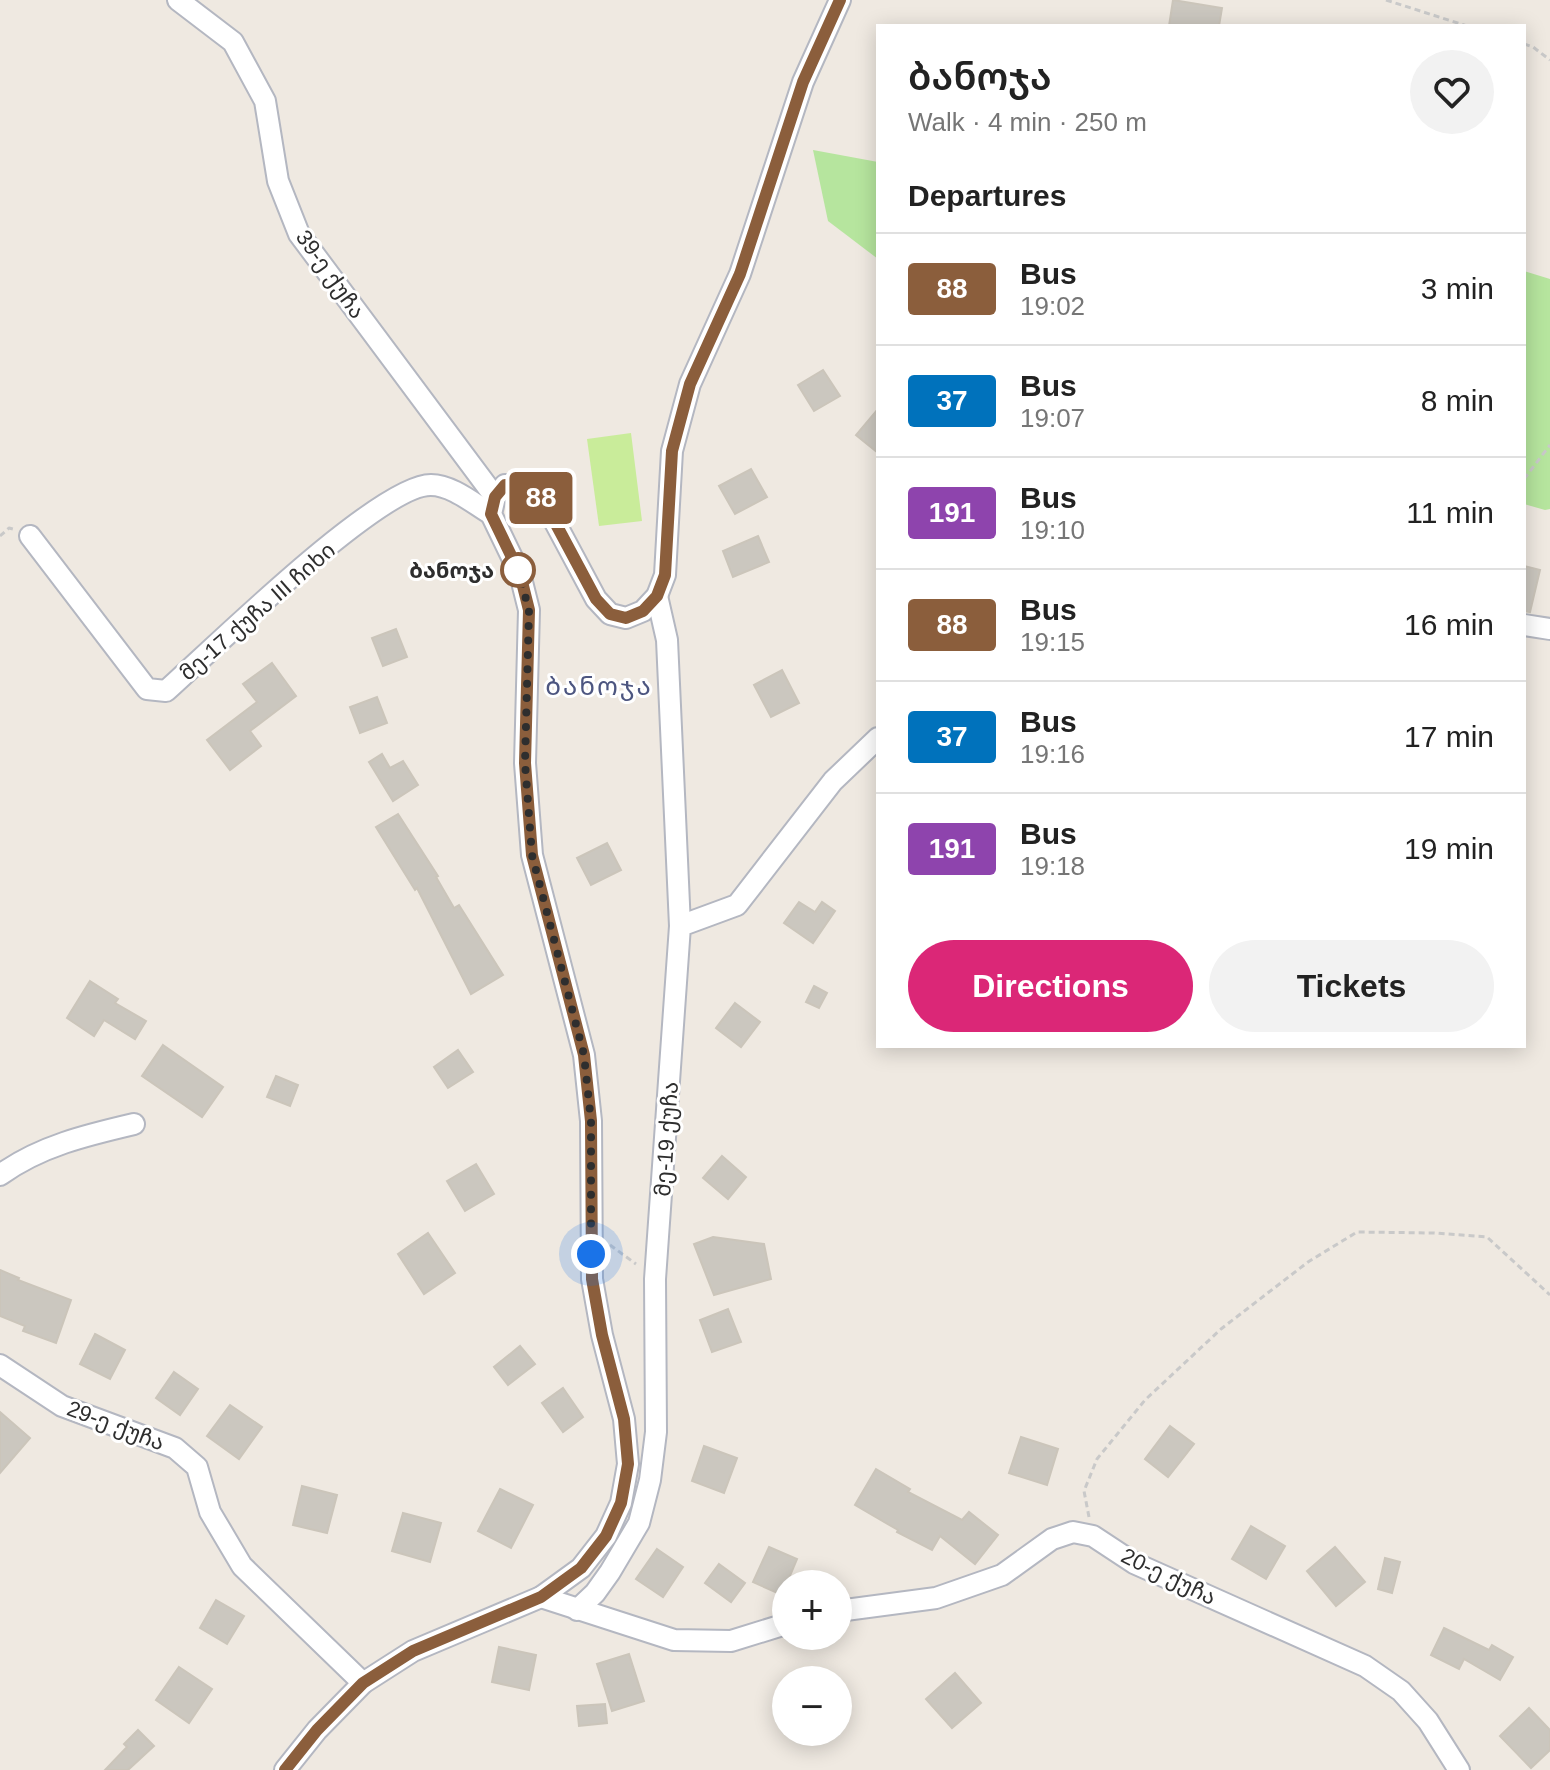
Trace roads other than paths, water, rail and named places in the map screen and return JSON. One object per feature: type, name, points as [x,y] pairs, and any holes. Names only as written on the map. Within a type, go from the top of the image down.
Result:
[{"type":"street","name":"39-ე ქუჩა","points":[[178,0],[233,42],[265,101],[278,181],[299,234],[493,506],[520,574],[529,610],[525,763],[532,855],[584,1055],[591,1121],[592,1279],[602,1335],[624,1419],[628,1464],[621,1503],[606,1536],[581,1568],[541,1597],[413,1651],[363,1683],[317,1730],[285,1770]]},
{"type":"street","points":[[493,506],[505,485],[523,485],[542,498],[596,599],[610,614],[626,618],[643,611],[657,596],[665,575],[672,451],[690,384],[740,274],[803,82],[840,0]]},
{"type":"street","name":"მე-17 ქუჩა III ჩიხი","points":[[30,536],[147,689],[166,691],[369,513],[411,487],[434,484],[493,506]]},
{"type":"street","name":"მე-19 ქუჩა","points":[[577,1610],[595,1593],[610,1572],[639,1523],[650,1480],[656,1432],[655,1279],[680,926],[667,640],[657,596]]},
{"type":"street","points":[[1526,625],[1550,629]]},
{"type":"street","points":[[680,926],[737,905],[833,781],[876,740]]},
{"type":"street","points":[[0,1175],[23,1158],[83,1136],[134,1124]]},
{"type":"street","name":"29-ე ქუჩა","points":[[0,1365],[62,1406],[175,1448],[197,1467],[210,1512],[242,1566],[363,1683]]},
{"type":"street","name":"20-ე ქუჩა","points":[[852,1609],[936,1598],[1002,1575],[1052,1539],[1073,1532],[1093,1536],[1134,1563],[1365,1666],[1401,1691],[1428,1721],[1459,1770]]},
{"type":"street","points":[[541,1597],[674,1640],[731,1641],[772,1628]]},
{"type":"place","name":"ბანოჯა","points":[[518,570]]},
{"type":"district","name":"ბანოჯა","points":[[599,686]]}]
